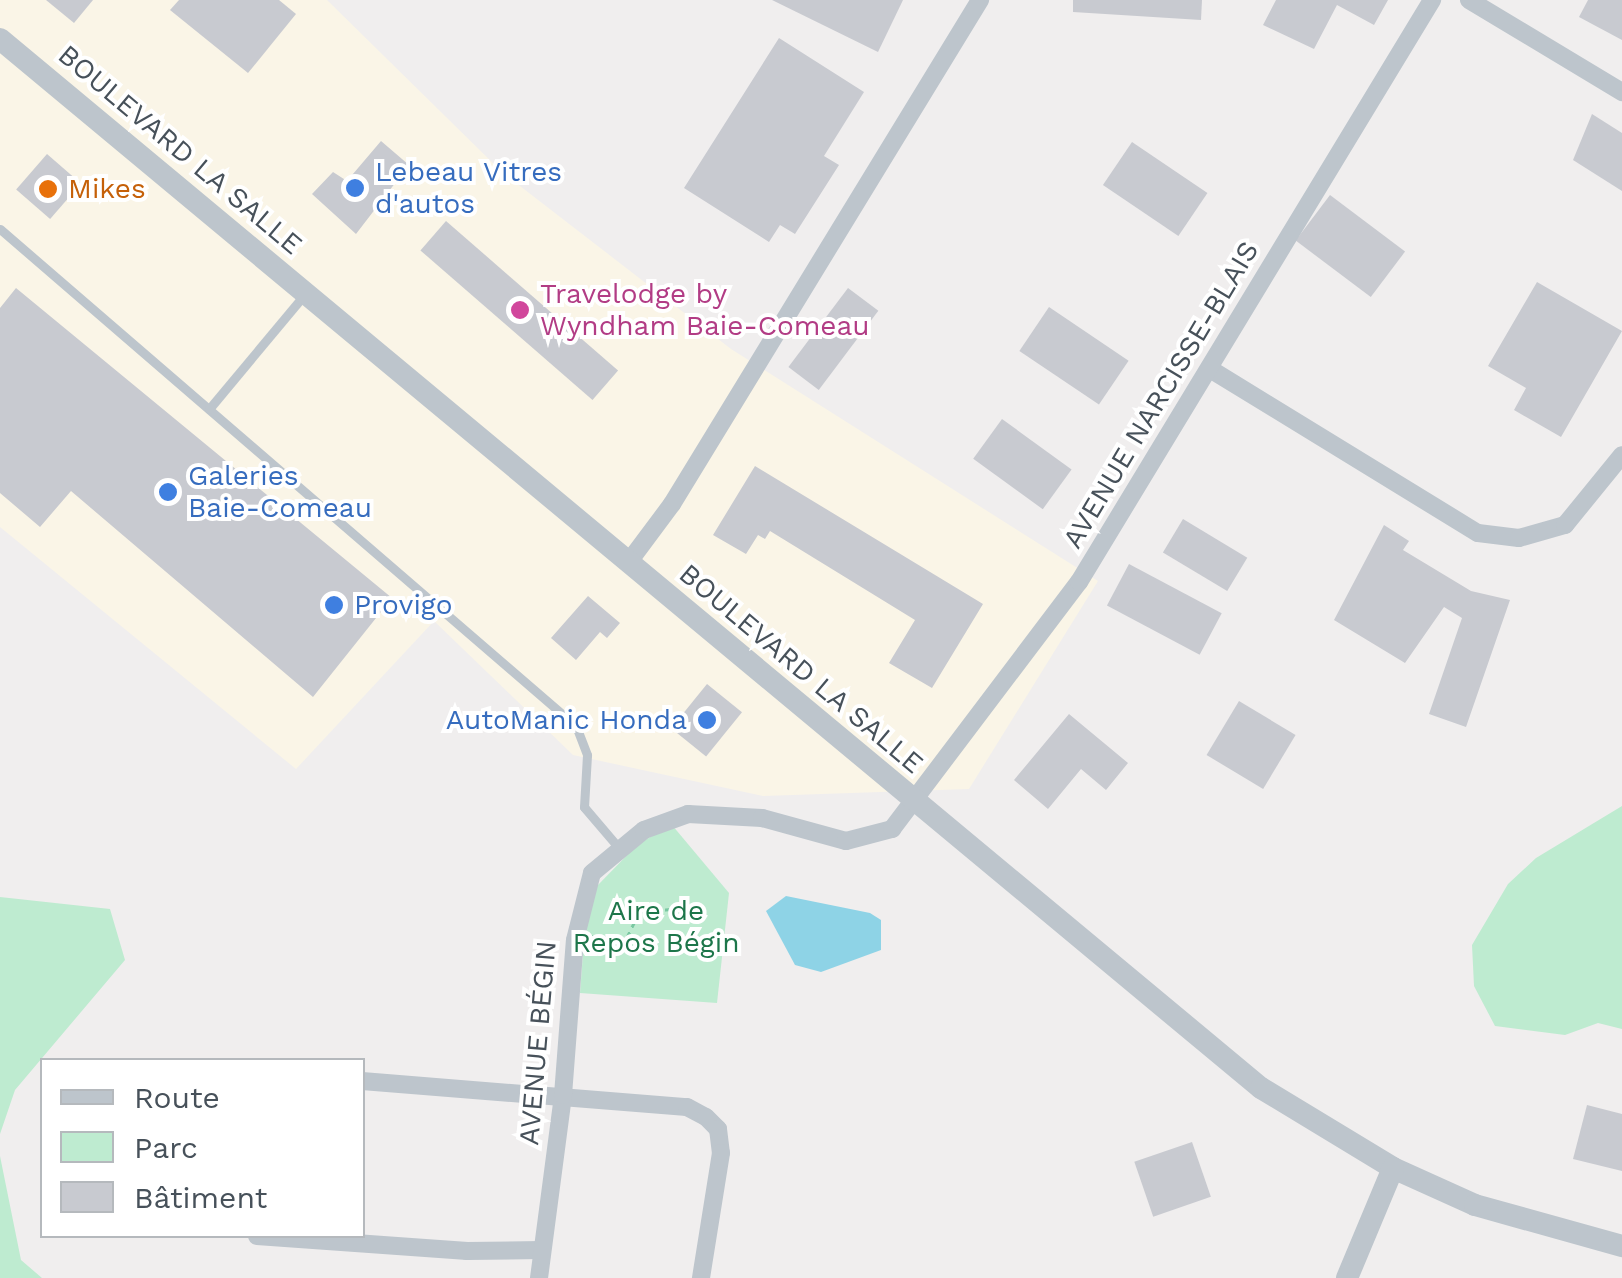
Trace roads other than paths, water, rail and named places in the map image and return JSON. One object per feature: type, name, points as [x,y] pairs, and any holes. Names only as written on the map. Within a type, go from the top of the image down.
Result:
[{"type":"street","points":[[628,563],[672,504],[980,0]]},
{"type":"street","name":"AVENUE NARCISSE-BLAIS","points":[[915,804],[1079,582],[1432,0]]},
{"type":"street","points":[[1469,0],[1622,92]]},
{"type":"street","name":"BOULEVARD LA SALLE","points":[[0,39],[1261,1088],[1393,1168],[1474,1206],[1622,1246]]},
{"type":"street","points":[[1210,368],[1478,534],[1520,538],[1565,525],[1622,455]]},
{"type":"street","name":"AVENUE BÉGIN","points":[[539,1278],[563,1095],[576,935],[592,873],[619,848],[666,820],[704,813],[762,818],[846,841],[879,837],[915,804]]},
{"type":"street","points":[[365,1082],[563,1095],[687,1108],[718,1129],[721,1152],[700,1278]]},
{"type":"street","points":[[1347,1278],[1393,1168]]},
{"type":"street","points":[[285,1238],[468,1251],[542,1250]]},
{"type":"lane","points":[[0,229],[576,726],[587,755],[584,807],[619,848]]},
{"type":"lane","points":[[209,409],[305,294]]},
{"type":"water","points":[[786,896],[870,913],[881,920],[881,950],[821,972],[795,965],[766,911]]},
{"type":"place","name":"Lebeau Vitres d'autos","points":[[355,188]]},
{"type":"place","name":"Mikes","points":[[48,189]]},
{"type":"place","name":"Travelodge by Wyndham Baie-Comeau","points":[[520,310]]},
{"type":"place","name":"Galeries Baie-Comeau","points":[[168,492]]},
{"type":"place","name":"Provigo","points":[[334,605]]},
{"type":"place","name":"AutoManic Honda","points":[[707,720]]},
{"type":"park label","name":"Aire de Repos Bégin","points":[[656,927]]}]
